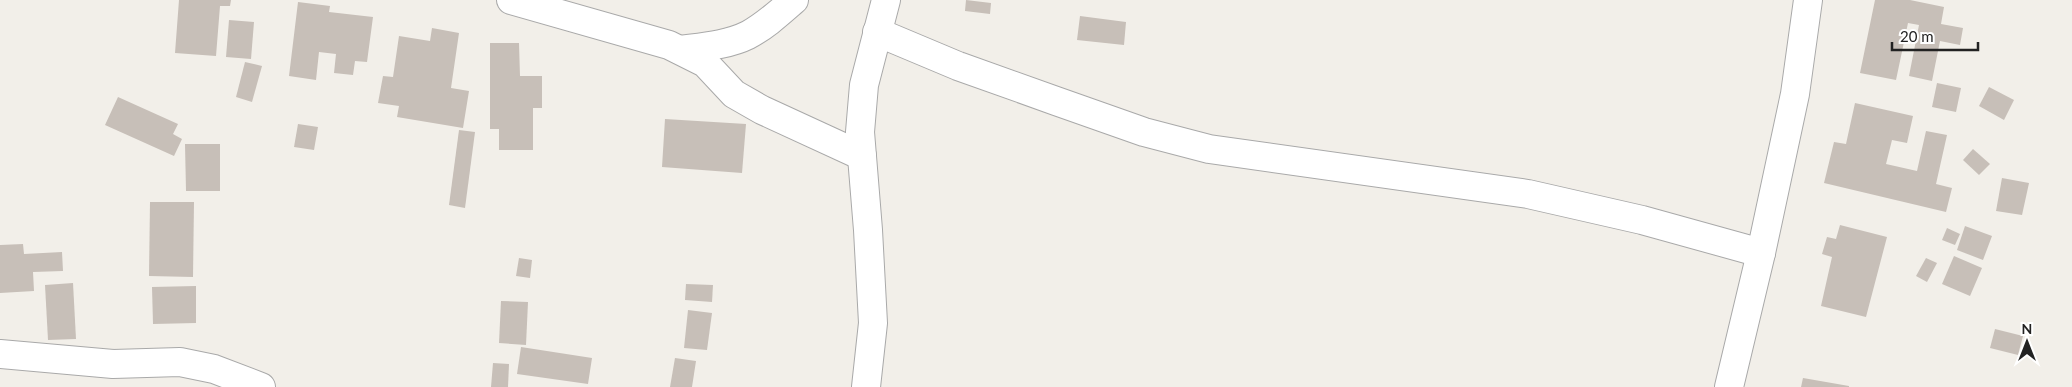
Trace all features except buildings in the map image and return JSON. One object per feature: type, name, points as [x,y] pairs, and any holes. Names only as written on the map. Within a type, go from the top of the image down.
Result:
[{"type":"street","points":[[511,0],[669,44],[704,63],[734,94],[762,110],[862,156]]},
{"type":"street","points":[[680,50],[716,44],[746,36],[766,24],[794,0]]},
{"type":"street","points":[[866,387],[873,323],[860,132],[864,85],[886,0]]},
{"type":"street","points":[[1729,387],[1761,253],[1795,94],[1808,0]]},
{"type":"street","points":[[877,32],[958,66],[1047,98],[1144,132],[1209,149],[1528,194],[1642,220],[1761,253]]},
{"type":"street","points":[[0,354],[113,364],[180,362],[214,370],[261,387]]}]
